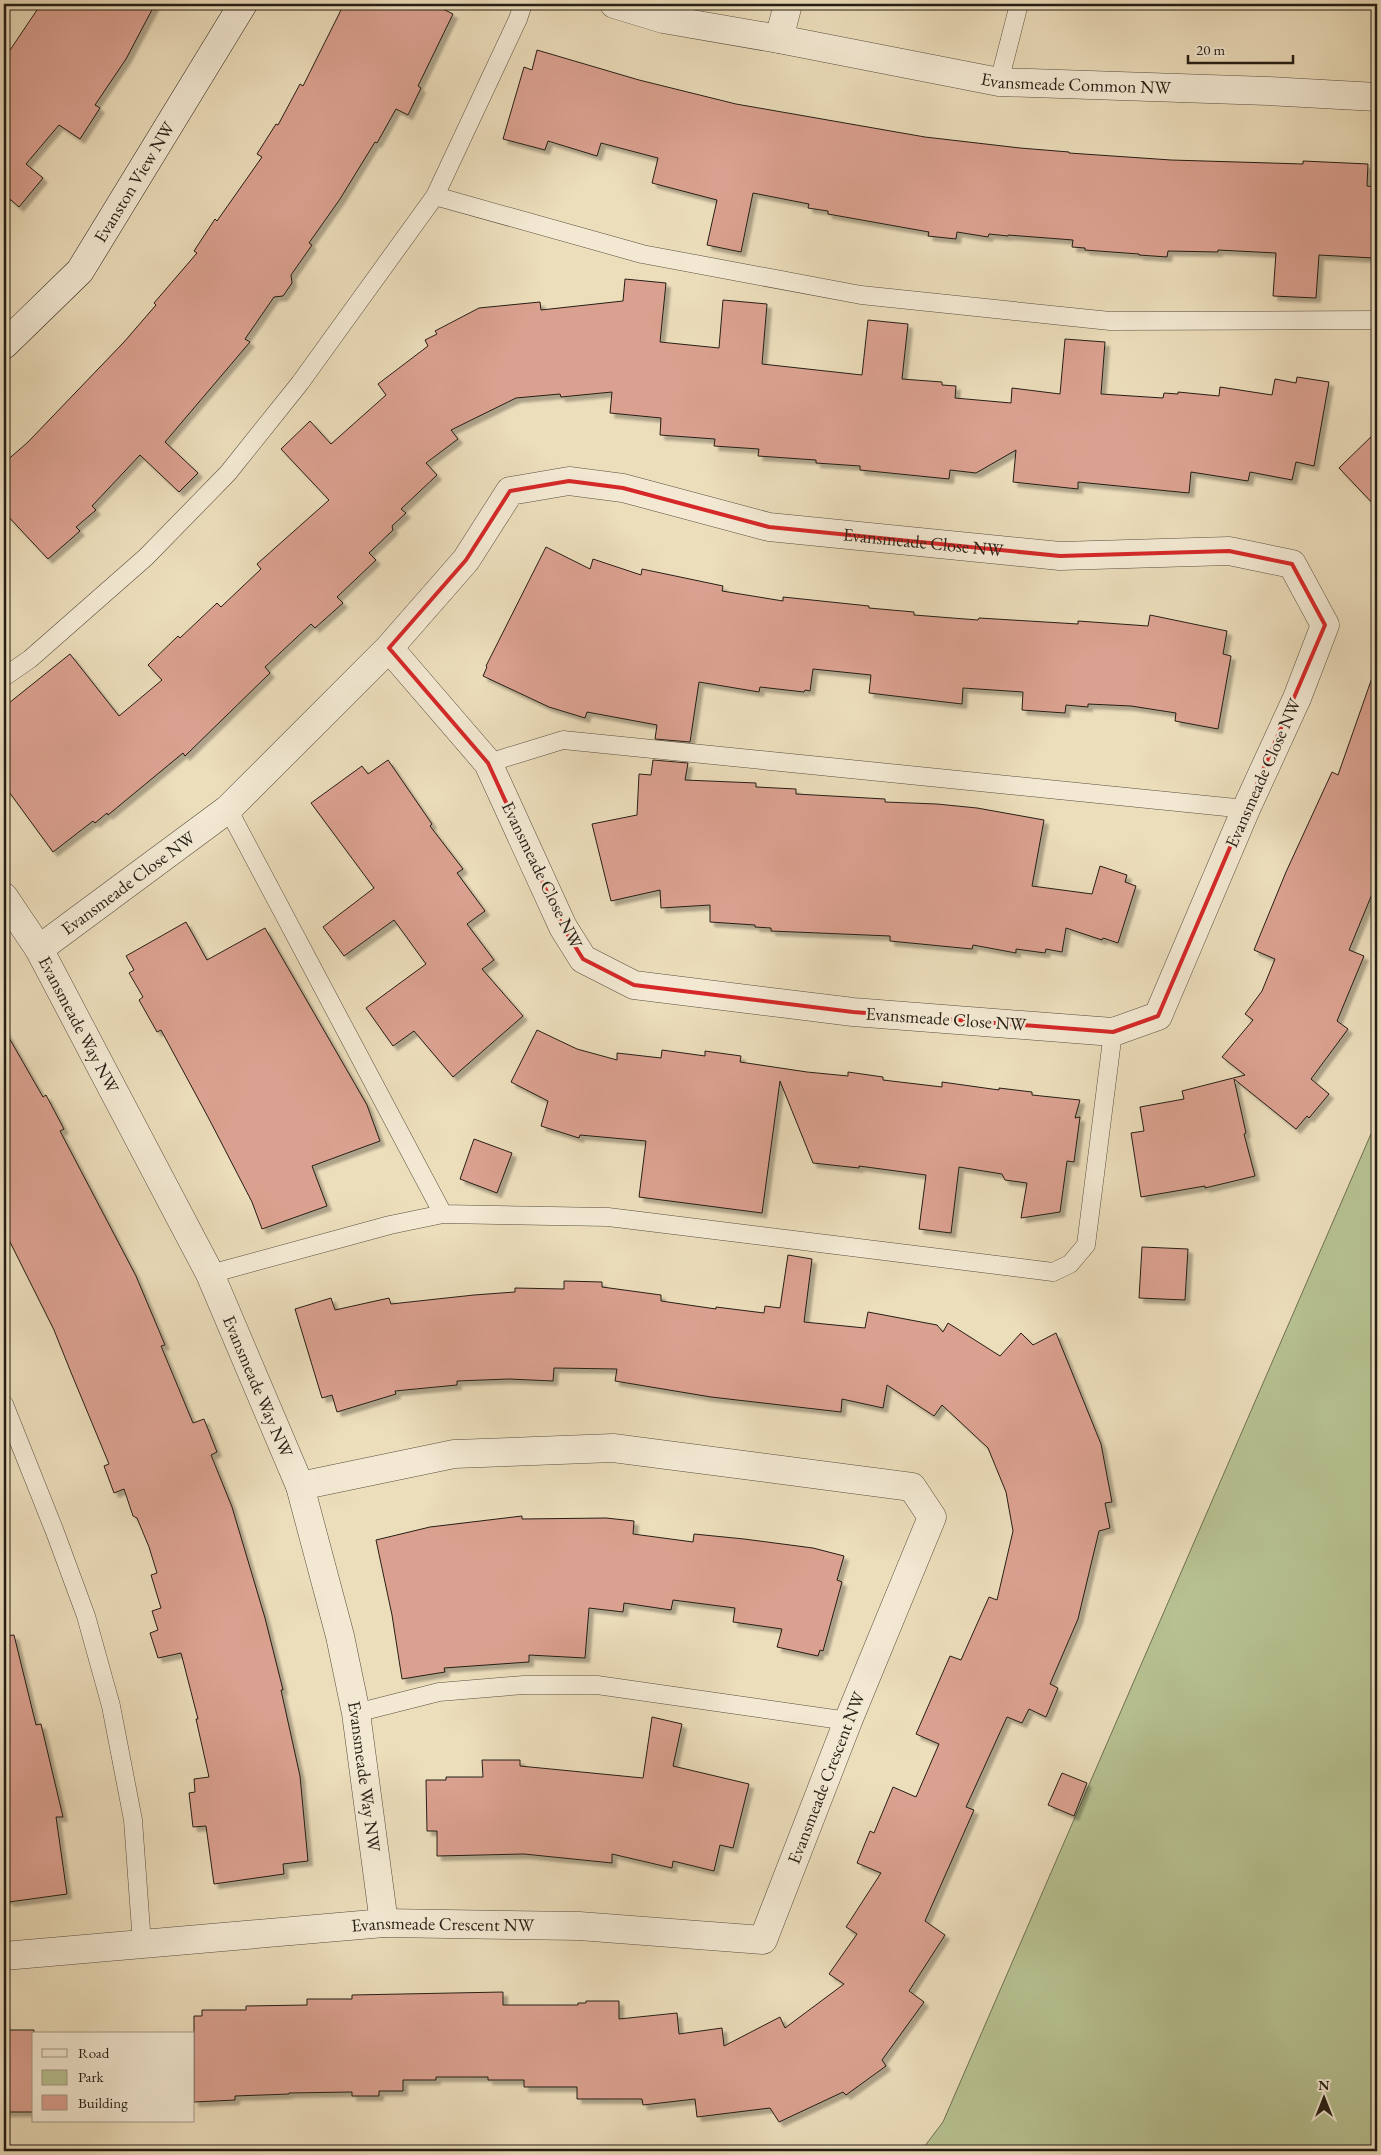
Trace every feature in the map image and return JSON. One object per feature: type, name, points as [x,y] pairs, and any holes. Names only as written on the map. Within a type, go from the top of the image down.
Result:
[{"type":"street","name":"Evanston View NW","points":[[4,345],[80,271],[243,4]]},
{"type":"street","name":"Evansmeade Common NW","points":[[614,4],[663,19],[779,39],[999,82],[1268,91],[1377,97]]},
{"type":"street","points":[[779,39],[788,4]]},
{"type":"street","name":"Evansmeade Close NW","points":[[39,949],[228,809],[389,648],[466,560],[510,491],[569,481],[622,488],[769,527],[1060,556],[1229,551],[1292,564],[1325,625],[1297,698],[1246,809],[1158,1016],[1113,1032],[853,1012],[634,985],[583,959],[564,927],[488,763],[389,648]]},
{"type":"street","name":"Evansmeade Way NW","points":[[4,897],[39,949],[210,1274],[300,1486],[340,1636],[356,1713],[384,1923]]},
{"type":"street","name":"Evansmeade Crescent NW","points":[[4,1956],[384,1923],[578,1926],[763,1940],[848,1721],[932,1517],[912,1487],[613,1448],[454,1454],[300,1486]]},
{"type":"lane","points":[[4,677],[30,659],[146,556],[228,472],[300,383],[435,196],[518,19],[523,4]]},
{"type":"lane","points":[[999,82],[1019,4]]},
{"type":"lane","points":[[435,196],[642,254],[861,294],[1110,321],[1377,320]]},
{"type":"lane","points":[[488,763],[564,740],[1246,809]]},
{"type":"lane","points":[[228,809],[443,1214]]},
{"type":"lane","points":[[210,1274],[390,1225],[443,1214],[608,1217],[1053,1272],[1070,1264],[1086,1245],[1113,1032]]},
{"type":"lane","points":[[4,1404],[86,1616],[111,1706],[133,1820],[142,1944]]},
{"type":"lane","points":[[356,1713],[439,1692],[524,1685],[597,1685],[848,1721]]},
{"type":"highlighted area","points":[[569,481],[623,488],[769,527],[1060,556],[1229,551],[1292,564],[1325,625],[1158,1016],[1113,1032],[853,1012],[634,985],[583,959],[563,927],[488,763],[389,648],[466,560],[510,491]]},
{"type":"green space","points":[[1377,1120],[1377,2151],[921,2151],[943,2122]]},
{"type":"building","points":[[41,4],[155,4],[126,59],[95,105],[100,108],[80,139],[59,125],[26,164],[43,178],[19,207],[4,194],[4,59]]},
{"type":"building","points":[[344,4],[433,4],[453,14],[418,86],[421,88],[408,115],[396,109],[377,143],[375,142],[340,199],[309,243],[312,245],[291,275],[292,283],[283,296],[274,297],[245,339],[250,342],[165,442],[198,473],[179,492],[140,455],[92,506],[96,510],[76,527],[80,531],[48,559],[4,512],[4,463],[28,442],[124,342],[156,305],[154,303],[197,253],[194,251],[215,219],[217,221],[262,157],[257,154],[276,124],[278,125],[300,84],[303,86]]},
{"type":"building","points":[[537,50],[639,80],[736,104],[925,137],[1069,153],[1171,160],[1303,164],[1303,161],[1368,164],[1367,186],[1377,187],[1373,258],[1319,255],[1316,298],[1273,296],[1276,253],[1218,250],[1218,252],[1168,251],[1167,257],[1085,250],[1085,248],[1072,247],[1073,240],[989,234],[988,237],[957,232],[956,239],[928,236],[929,232],[828,214],[828,211],[808,208],[809,204],[753,193],[741,252],[707,245],[717,200],[652,183],[658,158],[601,143],[597,156],[548,141],[545,150],[503,139],[524,67],[532,70]]},
{"type":"building","points":[[625,279],[666,283],[660,342],[719,348],[723,300],[767,304],[762,364],[862,375],[868,320],[908,324],[902,379],[942,382],[942,385],[956,386],[955,398],[1011,403],[1012,388],[1060,394],[1065,339],[1105,342],[1101,394],[1163,398],[1164,393],[1178,394],[1178,392],[1219,396],[1220,387],[1272,395],[1275,379],[1296,383],[1297,377],[1329,382],[1314,466],[1296,462],[1292,480],[1250,472],[1248,481],[1191,472],[1189,493],[1078,482],[1078,489],[1013,482],[1016,450],[976,473],[950,470],[949,479],[860,470],[860,466],[816,463],[816,460],[758,456],[759,449],[714,446],[715,439],[660,435],[661,418],[610,413],[612,392],[561,397],[560,394],[516,398],[451,430],[458,439],[426,463],[437,475],[401,509],[406,513],[392,526],[393,530],[369,553],[376,560],[337,597],[343,603],[315,628],[311,624],[265,667],[270,673],[185,756],[183,753],[108,815],[107,813],[95,823],[93,821],[53,852],[4,785],[4,707],[70,654],[119,716],[162,680],[148,665],[178,636],[180,638],[217,603],[221,607],[261,569],[257,564],[329,500],[281,449],[310,421],[331,444],[386,395],[378,384],[428,346],[425,340],[437,334],[435,331],[479,308],[540,302],[541,310],[623,301]]},
{"type":"building","points":[[1377,431],[1377,508],[1339,468]]},
{"type":"building","points":[[546,547],[590,569],[593,559],[641,575],[642,569],[723,586],[722,591],[783,601],[783,597],[914,612],[914,615],[1078,624],[1078,621],[1148,626],[1150,615],[1227,631],[1223,654],[1231,656],[1218,729],[1175,721],[1176,713],[1131,706],[1088,704],[1088,707],[1066,705],[1065,713],[1022,710],[1023,692],[963,688],[962,704],[869,693],[871,675],[813,669],[810,691],[805,690],[804,692],[760,687],[759,692],[699,682],[690,742],[655,739],[657,725],[587,712],[585,718],[549,707],[483,676],[486,666]]},
{"type":"building","points":[[1373,675],[1377,676],[1377,882],[1349,950],[1364,956],[1337,1021],[1348,1029],[1311,1079],[1329,1094],[1309,1118],[1307,1116],[1296,1129],[1234,1079],[1246,1133],[1244,1134],[1255,1176],[1205,1188],[1205,1186],[1141,1197],[1131,1133],[1144,1131],[1140,1107],[1184,1099],[1182,1091],[1245,1075],[1222,1057],[1253,1020],[1245,1014],[1262,991],[1275,959],[1254,950],[1286,872],[1332,772],[1338,775]]},
{"type":"building","points":[[388,760],[432,824],[430,826],[463,869],[457,873],[485,911],[467,924],[494,960],[482,969],[523,1016],[453,1077],[414,1031],[393,1046],[366,1008],[426,964],[394,920],[344,956],[323,927],[374,888],[311,803],[362,766],[368,774]]},
{"type":"building","points":[[653,760],[688,763],[685,780],[756,783],[756,787],[796,789],[796,794],[885,799],[885,802],[977,808],[1044,820],[1032,886],[1092,894],[1100,866],[1127,875],[1125,882],[1136,886],[1118,943],[1103,938],[1102,940],[1066,928],[1062,952],[1046,949],[1045,953],[1016,949],[1016,953],[973,945],[972,949],[890,941],[890,936],[771,931],[771,928],[755,927],[755,925],[710,922],[710,905],[661,908],[660,890],[611,901],[592,824],[637,815],[639,774],[651,775]]},
{"type":"building","points":[[186,922],[207,960],[265,928],[367,1105],[380,1141],[312,1166],[327,1206],[262,1229],[252,1202],[208,1117],[161,1030],[157,1032],[139,1000],[143,997],[129,973],[134,970],[126,956]]},
{"type":"building","points":[[4,1029],[43,1097],[46,1095],[64,1129],[60,1131],[136,1276],[165,1345],[161,1346],[193,1423],[204,1419],[217,1452],[211,1455],[232,1507],[265,1618],[283,1690],[281,1690],[300,1776],[308,1861],[283,1864],[284,1874],[214,1884],[206,1826],[193,1827],[189,1793],[195,1792],[194,1779],[209,1777],[196,1719],[198,1719],[181,1653],[158,1658],[150,1633],[158,1630],[152,1611],[161,1608],[151,1575],[157,1573],[149,1547],[137,1518],[133,1516],[124,1489],[114,1493],[104,1466],[109,1464],[54,1330],[4,1230]]},
{"type":"building","points":[[537,1030],[577,1049],[617,1060],[617,1053],[661,1058],[662,1050],[705,1056],[705,1051],[741,1056],[740,1062],[807,1072],[848,1076],[848,1072],[883,1077],[883,1080],[942,1087],[942,1082],[999,1090],[999,1088],[1032,1092],[1032,1095],[1080,1100],[1075,1118],[1080,1117],[1074,1162],[1067,1161],[1060,1212],[1021,1218],[1027,1183],[1005,1180],[1002,1174],[959,1167],[951,1233],[919,1229],[926,1175],[859,1166],[859,1168],[813,1163],[780,1081],[762,1213],[639,1197],[646,1141],[580,1135],[579,1138],[541,1126],[548,1101],[511,1082]]},
{"type":"building","points":[[474,1139],[512,1153],[497,1193],[460,1179]]},
{"type":"building","points":[[1142,1247],[1188,1249],[1185,1300],[1139,1298]]},
{"type":"building","points":[[788,1255],[812,1259],[804,1322],[865,1328],[868,1312],[937,1325],[943,1332],[948,1323],[1000,1356],[1021,1333],[1033,1345],[1056,1333],[1101,1444],[1112,1502],[1105,1503],[1110,1528],[1099,1531],[1078,1619],[1050,1684],[1058,1688],[1046,1717],[1029,1709],[1022,1723],[1007,1717],[966,1807],[974,1810],[925,1921],[945,1935],[909,1991],[924,2002],[882,2060],[886,2066],[846,2095],[843,2092],[779,2122],[770,2108],[697,2117],[695,2099],[643,2105],[642,2099],[577,2099],[577,2087],[524,2087],[524,2080],[488,2080],[488,2077],[436,2077],[436,2080],[403,2080],[403,2091],[379,2091],[379,2096],[352,2096],[352,2092],[289,2093],[235,2096],[235,2100],[195,2102],[194,2016],[202,2016],[202,2010],[246,2010],[246,2006],[307,2005],[307,1999],[352,1999],[352,1995],[503,1992],[503,2005],[578,2005],[578,2003],[586,2003],[586,2001],[619,2001],[619,2019],[677,2013],[679,2034],[722,2028],[724,2046],[780,2017],[785,2028],[844,1984],[829,1974],[857,1934],[846,1927],[881,1873],[857,1863],[870,1831],[874,1833],[893,1787],[916,1797],[939,1744],[916,1734],[950,1656],[961,1660],[989,1597],[997,1600],[1013,1531],[1006,1492],[988,1448],[942,1405],[934,1416],[887,1385],[883,1408],[842,1399],[841,1412],[711,1397],[615,1381],[617,1369],[554,1368],[553,1381],[509,1379],[457,1381],[457,1385],[395,1391],[396,1394],[337,1412],[332,1395],[322,1398],[295,1309],[331,1298],[335,1310],[389,1298],[391,1304],[515,1292],[515,1288],[564,1289],[564,1281],[602,1282],[602,1287],[661,1295],[661,1301],[716,1309],[716,1307],[764,1313],[765,1306],[780,1308]]},
{"type":"building","points":[[522,1516],[522,1519],[606,1518],[634,1521],[633,1534],[693,1542],[694,1534],[744,1539],[813,1548],[844,1556],[837,1580],[842,1582],[823,1651],[820,1650],[818,1656],[777,1647],[782,1629],[733,1622],[735,1608],[673,1600],[671,1610],[624,1603],[623,1612],[589,1608],[585,1658],[529,1655],[529,1662],[444,1668],[445,1672],[402,1679],[392,1615],[376,1540],[430,1527]]},
{"type":"building","points":[[14,1635],[36,1725],[41,1724],[63,1817],[56,1817],[67,1894],[9,1902],[9,1899],[4,1900],[4,1636]]},
{"type":"building","points":[[652,1717],[682,1724],[673,1766],[749,1784],[733,1848],[720,1845],[714,1871],[673,1861],[672,1868],[612,1854],[612,1863],[524,1854],[437,1856],[437,1831],[427,1831],[426,1780],[446,1780],[446,1777],[483,1777],[482,1760],[520,1760],[520,1766],[643,1778]]},
{"type":"building","points":[[1062,1773],[1087,1783],[1074,1816],[1048,1805]]},
{"type":"building","points":[[4,2030],[34,2030],[32,2032],[32,2112],[4,2112]]}]
